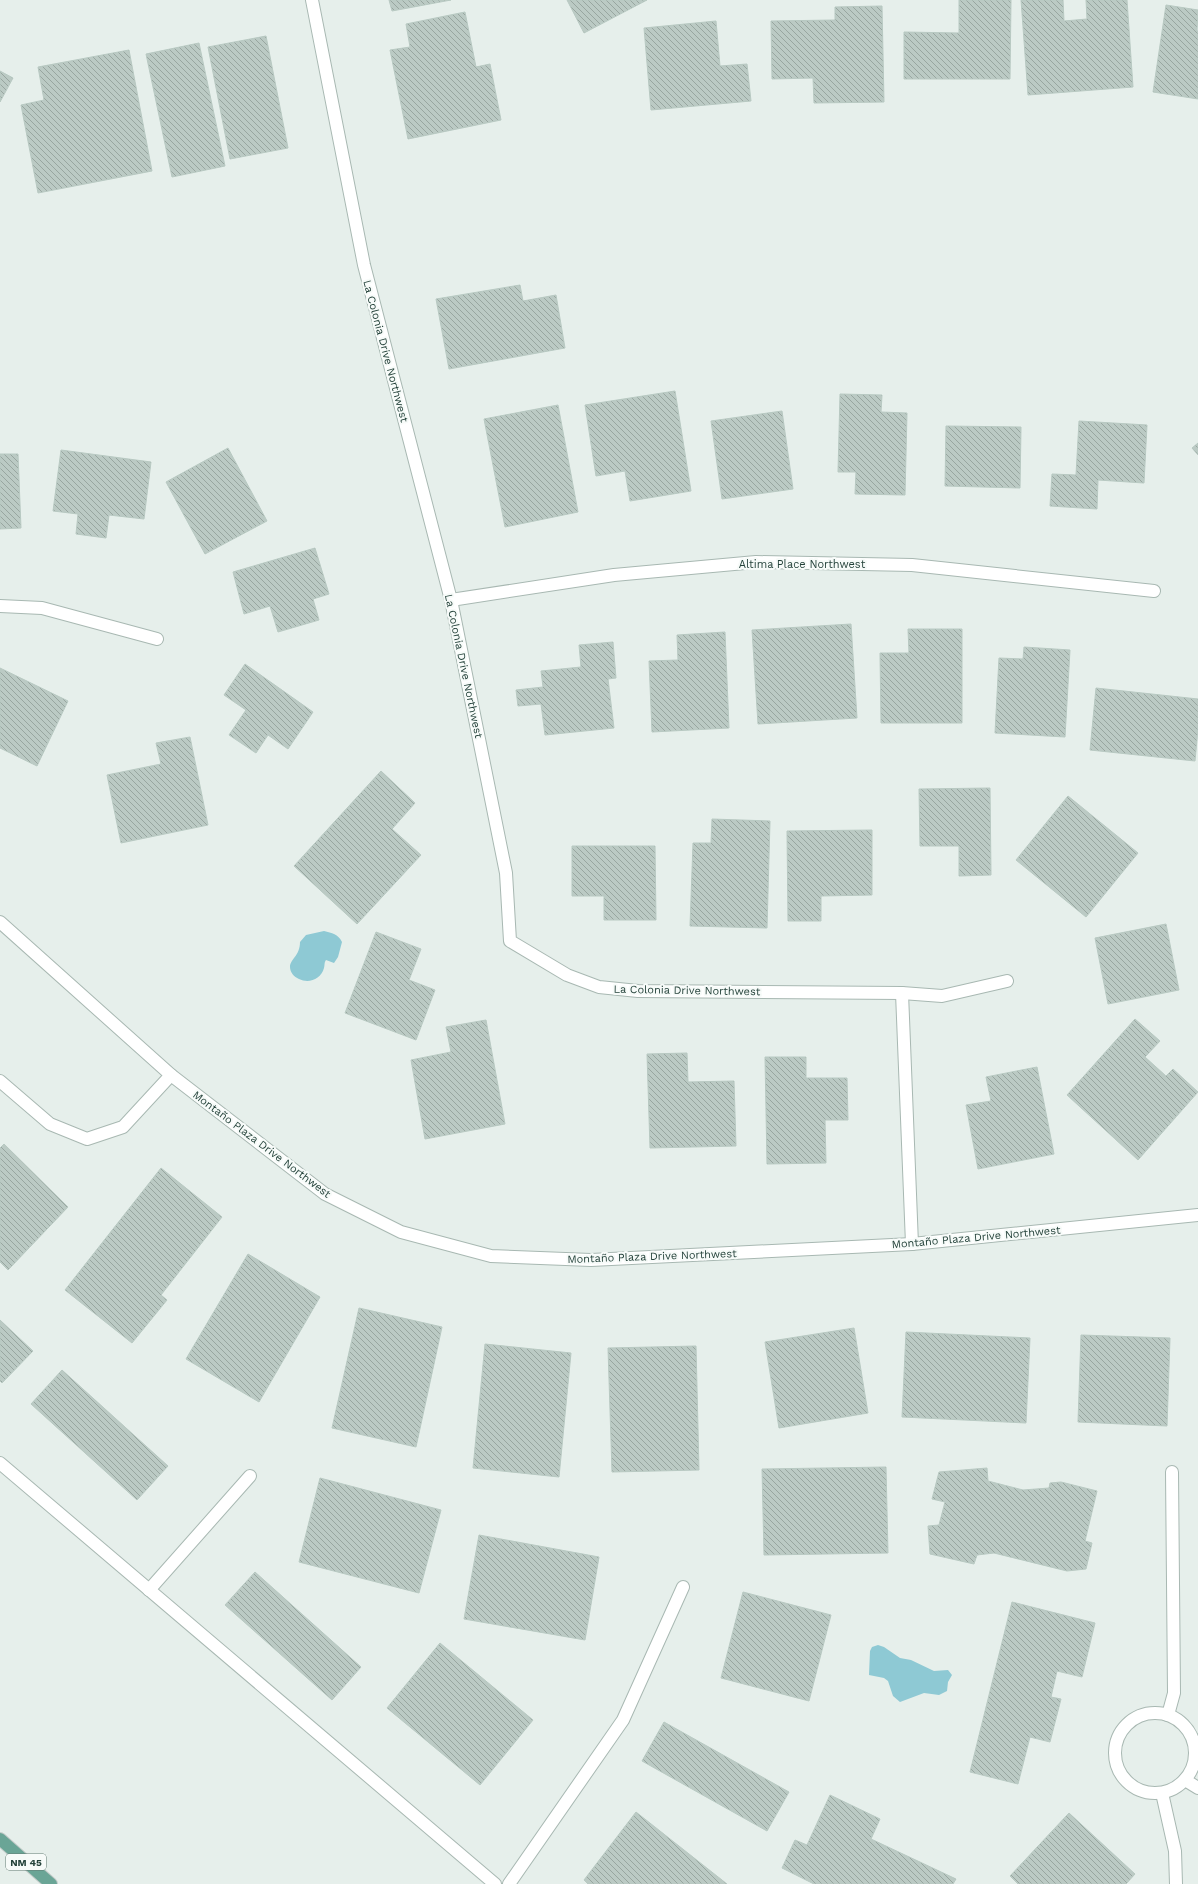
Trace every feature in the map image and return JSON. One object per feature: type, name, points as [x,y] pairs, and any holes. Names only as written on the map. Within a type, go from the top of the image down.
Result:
[{"type":"main road","name":"NM 45","points":[[0,1839],[52,1884]]},
{"type":"street","name":"La Colonia Drive Northwest","points":[[312,0],[364,265],[451,600],[506,873],[510,941],[567,976],[599,987],[638,991],[902,993],[942,996],[1007,981]]},
{"type":"street","name":"Altima Place Northwest","points":[[451,600],[614,574],[756,562],[912,565],[1154,591]]},
{"type":"street","points":[[0,606],[42,608],[157,639]]},
{"type":"street","name":"Montaño Plaza Drive Northwest","points":[[0,922],[171,1076],[325,1194],[401,1232],[491,1256],[591,1260],[912,1244],[1198,1215]]},
{"type":"street","points":[[902,993],[912,1244]]},
{"type":"street","points":[[0,1081],[50,1124],[87,1139],[123,1127],[171,1076]]},
{"type":"street","points":[[0,1463],[495,1884]]},
{"type":"street","points":[[1168,1715],[1174,1693],[1172,1472]]},
{"type":"street","points":[[149,1590],[250,1476]]},
{"type":"street","points":[[509,1884],[623,1720],[683,1587]]},
{"type":"street","points":[[1156,1713],[1168,1715],[1180,1721],[1189,1731],[1194,1743],[1195,1756],[1192,1769],[1185,1780],[1174,1788],[1162,1793],[1148,1793],[1135,1788],[1125,1780],[1118,1768],[1115,1755],[1116,1742],[1122,1730],[1131,1721],[1142,1715],[1156,1713]]},
{"type":"street","points":[[1185,1780],[1198,1788]]},
{"type":"street","points":[[1162,1793],[1175,1851],[1176,1884]]},
{"type":"water","points":[[324,931],[337,936],[342,942],[338,957],[334,963],[326,960],[322,972],[314,980],[307,981],[297,978],[290,969],[290,964],[297,954],[300,947],[300,942],[306,935]]},
{"type":"water","points":[[878,1645],[884,1647],[900,1658],[911,1660],[934,1671],[948,1670],[952,1675],[948,1682],[947,1691],[939,1695],[924,1693],[900,1702],[893,1696],[888,1681],[884,1678],[869,1675],[870,1651],[872,1647]]},
{"type":"building","points":[[389,0],[451,0],[392,11]]},
{"type":"building","points":[[567,0],[647,0],[584,33]]},
{"type":"building","points":[[959,0],[1011,0],[1010,79],[904,79],[904,32],[959,33]]},
{"type":"building","points":[[1021,0],[1063,0],[1064,21],[1087,19],[1086,0],[1127,0],[1133,87],[1028,95]]},
{"type":"building","points":[[1166,5],[1198,10],[1198,99],[1153,92]]},
{"type":"building","points":[[882,6],[884,102],[814,103],[813,78],[772,79],[771,21],[835,20],[835,7]]},
{"type":"building","points":[[465,12],[476,67],[490,64],[501,120],[408,139],[390,50],[410,47],[406,24]]},
{"type":"building","points":[[716,21],[720,66],[747,64],[751,101],[651,110],[644,28]]},
{"type":"building","points":[[266,36],[288,148],[230,159],[208,47]]},
{"type":"building","points":[[199,43],[225,166],[172,177],[146,54]]},
{"type":"building","points":[[129,50],[152,171],[38,193],[21,105],[44,100],[38,67]]},
{"type":"building","points":[[0,71],[13,78],[0,102]]},
{"type":"building","points":[[520,285],[523,301],[556,295],[565,348],[449,369],[436,299]]},
{"type":"building","points":[[675,391],[691,491],[630,501],[625,471],[596,476],[585,405]]},
{"type":"building","points":[[840,394],[882,395],[881,412],[907,413],[905,495],[855,494],[856,472],[838,472]]},
{"type":"building","points":[[558,405],[578,512],[505,527],[484,419]]},
{"type":"building","points":[[782,411],[793,489],[722,499],[711,421]]},
{"type":"building","points":[[1079,421],[1147,425],[1144,483],[1098,480],[1097,509],[1050,506],[1052,474],[1076,475]]},
{"type":"building","points":[[946,426],[1021,427],[1020,488],[945,486]]},
{"type":"building","points":[[1198,443],[1198,455],[1192,448]]},
{"type":"building","points":[[228,448],[267,521],[205,554],[166,482]]},
{"type":"building","points":[[61,450],[151,462],[144,519],[109,515],[106,538],[76,534],[78,514],[53,511]]},
{"type":"building","points":[[0,454],[18,454],[21,528],[0,529]]},
{"type":"building","points":[[315,548],[329,594],[313,599],[319,620],[278,632],[270,606],[244,614],[233,572]]},
{"type":"building","points":[[851,624],[857,718],[758,724],[752,630]]},
{"type":"building","points":[[908,629],[962,629],[962,723],[881,723],[880,653],[909,653]]},
{"type":"building","points":[[725,632],[729,728],[652,732],[649,661],[678,660],[677,635]]},
{"type":"building","points":[[613,642],[616,678],[608,679],[614,728],[545,735],[541,704],[518,706],[516,690],[543,687],[541,671],[581,667],[579,645]]},
{"type":"building","points":[[1024,647],[1070,650],[1065,737],[995,733],[999,658],[1023,659]]},
{"type":"building","points":[[245,664],[313,712],[288,749],[268,735],[256,753],[229,735],[246,710],[224,695]]},
{"type":"building","points":[[0,668],[68,701],[37,766],[0,748]]},
{"type":"building","points":[[1096,688],[1198,699],[1198,729],[1195,761],[1090,750]]},
{"type":"building","points":[[190,737],[208,825],[121,843],[107,775],[161,764],[156,743]]},
{"type":"building","points":[[381,771],[415,803],[392,829],[421,855],[357,924],[294,866]]},
{"type":"building","points":[[990,788],[991,875],[959,876],[959,846],[920,846],[919,789]]},
{"type":"building","points":[[1068,796],[1138,853],[1086,917],[1016,860]]},
{"type":"building","points":[[712,819],[770,821],[767,928],[690,926],[693,843],[711,843]]},
{"type":"building","points":[[872,830],[872,895],[821,896],[821,921],[788,921],[787,831]]},
{"type":"building","points":[[572,846],[655,846],[656,920],[604,920],[604,896],[572,896]]},
{"type":"building","points":[[1166,924],[1179,990],[1108,1004],[1095,938]]},
{"type":"building","points":[[376,932],[421,949],[409,980],[435,990],[416,1040],[345,1013]]},
{"type":"building","points":[[1135,1019],[1160,1041],[1145,1057],[1166,1076],[1173,1069],[1198,1092],[1138,1160],[1067,1095]]},
{"type":"building","points":[[486,1020],[505,1124],[425,1139],[411,1060],[451,1052],[446,1027]]},
{"type":"building","points":[[687,1053],[688,1082],[734,1081],[736,1146],[650,1148],[647,1054]]},
{"type":"building","points":[[765,1057],[806,1057],[806,1078],[847,1078],[848,1120],[825,1120],[826,1163],[767,1164]]},
{"type":"building","points":[[1037,1067],[1054,1154],[978,1169],[966,1105],[991,1101],[986,1077]]},
{"type":"building","points":[[4,1144],[68,1207],[8,1270],[0,1262],[0,1148]]},
{"type":"building","points":[[161,1168],[222,1217],[161,1295],[167,1300],[132,1343],[65,1290]]},
{"type":"building","points":[[248,1254],[320,1297],[259,1402],[186,1359]]},
{"type":"building","points":[[359,1308],[442,1327],[416,1447],[332,1428]]},
{"type":"building","points":[[0,1320],[33,1351],[2,1383],[0,1381]]},
{"type":"building","points":[[854,1328],[868,1413],[779,1428],[765,1342]]},
{"type":"building","points":[[906,1332],[1030,1338],[1026,1423],[902,1417]]},
{"type":"building","points":[[1081,1335],[1170,1338],[1167,1426],[1078,1422]]},
{"type":"building","points":[[485,1344],[571,1353],[559,1477],[473,1468]]},
{"type":"building","points":[[696,1346],[699,1470],[612,1472],[608,1348]]},
{"type":"building","points":[[62,1370],[168,1466],[137,1500],[31,1404]]},
{"type":"building","points":[[886,1467],[888,1553],[764,1555],[762,1469]]},
{"type":"building","points":[[987,1468],[988,1481],[1023,1490],[1049,1488],[1050,1483],[1061,1482],[1097,1491],[1085,1541],[1092,1543],[1086,1569],[1067,1571],[994,1553],[977,1555],[974,1564],[930,1554],[928,1526],[939,1525],[945,1502],[932,1499],[939,1472]]},
{"type":"building","points":[[320,1478],[441,1510],[419,1593],[299,1562]]},
{"type":"building","points":[[479,1535],[599,1557],[585,1640],[464,1619]]},
{"type":"building","points":[[255,1572],[361,1667],[332,1700],[225,1605]]},
{"type":"building","points":[[743,1592],[831,1615],[809,1701],[721,1678]]},
{"type":"building","points":[[1012,1602],[1095,1623],[1082,1677],[1057,1671],[1051,1697],[1061,1699],[1050,1742],[1030,1737],[1018,1784],[970,1772]]},
{"type":"building","points":[[440,1643],[533,1720],[480,1785],[387,1708]]},
{"type":"building","points":[[664,1722],[789,1792],[767,1831],[642,1761]]},
{"type":"building","points":[[830,1795],[880,1819],[871,1839],[956,1879],[953,1884],[814,1884],[782,1868],[795,1840],[807,1845]]},
{"type":"building","points":[[636,1812],[727,1884],[588,1884],[584,1880]]},
{"type":"building","points":[[1069,1813],[1135,1874],[1126,1884],[1018,1884],[1010,1876]]}]
